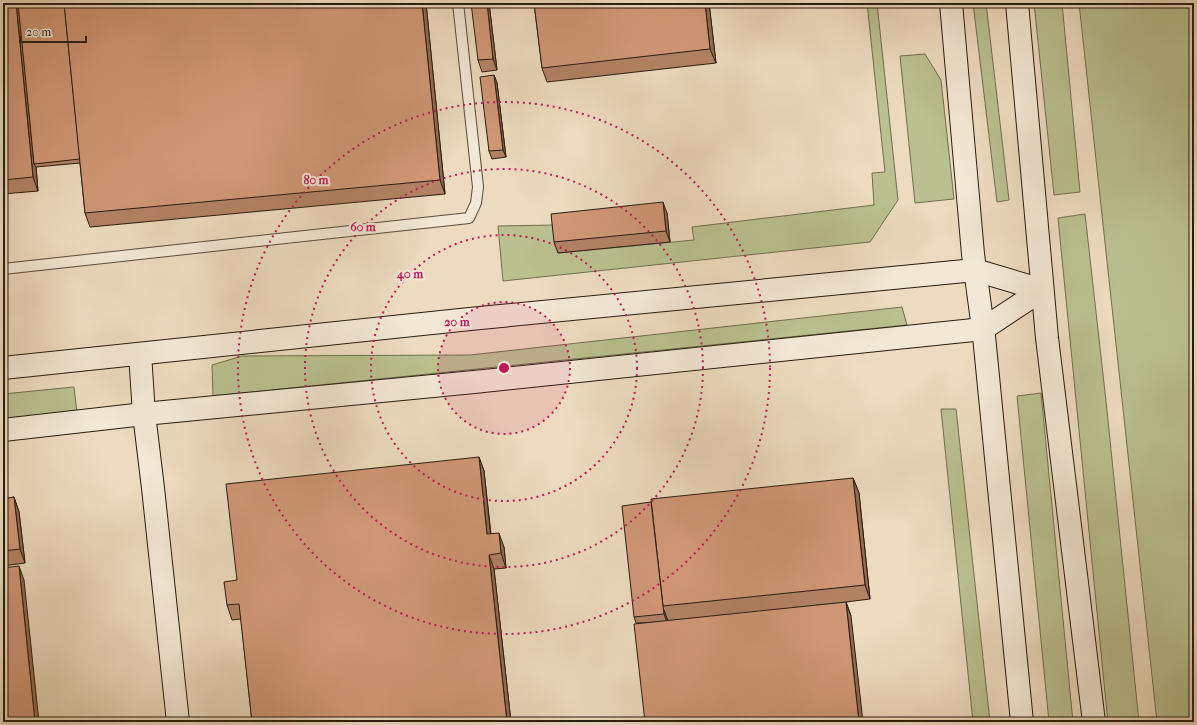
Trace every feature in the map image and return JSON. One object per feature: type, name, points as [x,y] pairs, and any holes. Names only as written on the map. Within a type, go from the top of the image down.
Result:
[{"type":"street","points":[[951,3],[975,270],[983,329],[1022,722]]},
{"type":"street","points":[[1017,3],[1047,338],[1094,722]]},
{"type":"street","points":[[3,368],[975,270],[1042,290]]},
{"type":"street","points":[[3,430],[144,414],[466,383],[983,329],[1042,290]]},
{"type":"street","points":[[140,354],[144,414],[154,488],[178,722]]},
{"type":"lane","points":[[3,269],[469,218],[476,203],[478,187],[458,3]]},
{"type":"green space","points":[[867,3],[877,3],[898,200],[870,242],[503,281],[498,226],[555,225],[558,253],[694,240],[692,227],[874,205],[872,173],[885,172]]},
{"type":"green space","points":[[973,3],[986,3],[1009,200],[997,202]]},
{"type":"green space","points":[[1034,3],[1062,3],[1080,192],[1054,195]]},
{"type":"green space","points":[[1079,3],[1194,3],[1194,722],[1157,722]]},
{"type":"green space","points":[[925,54],[941,80],[954,199],[915,203],[900,56]]},
{"type":"green space","points":[[1085,214],[1139,722],[1109,722],[1107,713],[1058,218]]},
{"type":"green space","points":[[902,307],[907,325],[213,396],[212,365],[242,356],[470,355]]},
{"type":"green space","points":[[74,387],[77,413],[3,421],[3,394]]},
{"type":"green space","points":[[1041,393],[1073,722],[1049,722],[1017,396]]},
{"type":"green space","points":[[941,409],[956,409],[990,722],[973,722]]},
{"type":"building","points":[[3,3],[16,3],[33,177],[3,180]]},
{"type":"building","points":[[18,3],[64,3],[80,159],[34,164]]},
{"type":"building","points":[[64,3],[422,3],[440,180],[85,213]]},
{"type":"building","points":[[471,3],[487,3],[493,59],[478,60]]},
{"type":"building","points":[[534,3],[705,3],[710,49],[542,68]]},
{"type":"building","points":[[494,75],[503,150],[489,151],[480,77]]},
{"type":"building","points":[[663,202],[666,231],[554,242],[551,214]]},
{"type":"building","points":[[479,457],[487,534],[499,533],[501,553],[489,555],[507,722],[252,722],[239,604],[227,605],[224,582],[237,580],[226,484]]},
{"type":"building","points":[[853,478],[865,585],[663,606],[651,499]]},
{"type":"building","points":[[14,497],[20,549],[3,551],[3,499]]},
{"type":"building","points":[[651,502],[664,614],[634,617],[622,506]]},
{"type":"building","points":[[19,566],[35,722],[3,722],[3,568]]},
{"type":"building","points":[[846,602],[859,722],[645,722],[634,624]]}]
